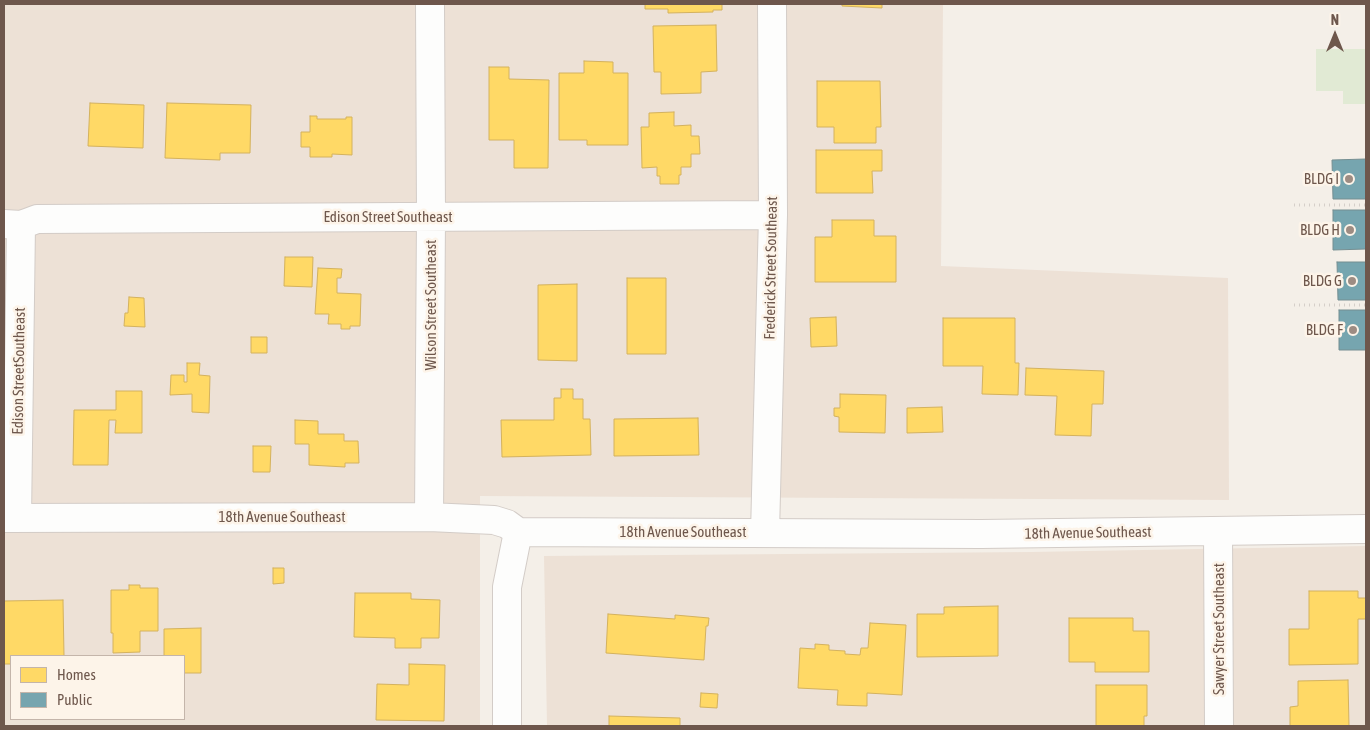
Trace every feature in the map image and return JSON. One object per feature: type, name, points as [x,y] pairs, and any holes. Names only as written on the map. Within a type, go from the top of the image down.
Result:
[{"type":"street","name":"Wilson Street Southeast","points":[[429,517],[430,4]]},
{"type":"street","name":"Frederick Street Southeast","points":[[765,533],[773,215],[772,4]]},
{"type":"street","name":"Edison Street Southeast","points":[[12,224],[37,219],[773,215]]},
{"type":"street","name":"Edison StreetSoutheast","points":[[11,518],[12,224]]},
{"type":"street","name":"18th Avenue Southeast","points":[[11,518],[429,517],[494,520],[507,524],[518,532],[981,534],[1366,529]]},
{"type":"street","name":"Sawyer Street Southeast","points":[[1218,531],[1219,726]]},
{"type":"street","points":[[507,726],[507,587],[518,532]]},
{"type":"path","points":[[1294,205],[1366,205]]},
{"type":"path","points":[[1294,306],[1366,305]]},
{"type":"shaded area","points":[[4,4],[943,4],[941,266],[1228,278],[1229,500],[480,496],[480,726],[4,726]]},
{"type":"shaded area","points":[[1366,546],[1366,726],[547,726],[544,556],[1031,552]]},
{"type":"green space","points":[[1316,49],[1366,49],[1366,104],[1343,104],[1343,91],[1316,91]]},
{"type":"building: Homes","points":[[645,4],[722,4],[722,10],[668,13],[668,9],[645,9]]},
{"type":"building: Homes","points":[[842,4],[882,4],[882,8],[842,6]]},
{"type":"building: Homes","points":[[716,25],[717,71],[701,72],[701,93],[661,94],[661,72],[654,72],[653,26]]},
{"type":"building: Homes","points":[[584,61],[613,62],[613,73],[628,73],[628,145],[587,145],[587,140],[559,140],[559,73],[584,73]]},
{"type":"building: Homes","points":[[489,67],[509,67],[509,79],[549,80],[548,168],[514,168],[514,140],[489,140]]},
{"type":"building: Homes","points":[[817,81],[880,81],[881,127],[876,127],[876,143],[834,143],[834,127],[817,127]]},
{"type":"building: Homes","points":[[90,103],[144,105],[143,148],[88,146]]},
{"type":"building: Homes","points":[[167,103],[251,105],[250,153],[220,153],[220,160],[165,158]]},
{"type":"building: Homes","points":[[674,112],[674,126],[691,125],[691,136],[699,136],[700,154],[691,154],[691,167],[681,167],[679,184],[660,184],[660,176],[657,176],[657,167],[642,168],[641,127],[649,127],[649,113]]},
{"type":"building: Homes","points":[[310,116],[317,116],[317,119],[346,119],[346,117],[352,117],[352,155],[332,154],[332,157],[310,157],[310,147],[301,147],[301,132],[310,132]]},
{"type":"building: Homes","points":[[816,150],[882,150],[882,171],[872,171],[873,193],[816,193]]},
{"type":"building: Homes","points":[[832,220],[874,220],[874,236],[896,236],[896,282],[815,282],[815,237],[832,237]]},
{"type":"building: Homes","points":[[285,257],[313,257],[312,287],[284,286]]},
{"type":"building: Homes","points":[[318,268],[342,269],[341,278],[337,278],[337,293],[361,294],[360,326],[350,326],[350,329],[341,329],[341,324],[328,324],[329,314],[315,314]]},
{"type":"building: Homes","points":[[627,278],[666,278],[666,354],[627,354]]},
{"type":"building: Homes","points":[[577,284],[577,361],[538,360],[538,285]]},
{"type":"building: Homes","points":[[129,297],[144,298],[145,327],[124,326],[125,313],[128,313]]},
{"type":"building: Homes","points":[[836,317],[837,346],[811,347],[810,318]]},
{"type":"building: Homes","points":[[943,318],[1015,318],[1015,363],[1019,363],[1018,395],[982,394],[983,366],[943,366]]},
{"type":"building: Homes","points":[[251,337],[267,337],[267,353],[251,353]]},
{"type":"building: Homes","points":[[187,363],[200,363],[199,375],[210,376],[209,413],[192,412],[192,394],[170,395],[171,375],[184,375],[184,382],[187,382]]},
{"type":"building: Homes","points":[[1026,368],[1104,371],[1103,404],[1092,404],[1091,436],[1055,435],[1057,396],[1025,395]]},
{"type":"building: Homes","points":[[561,389],[573,389],[573,399],[583,399],[583,419],[590,419],[591,455],[502,457],[501,420],[554,420],[554,398],[561,398]]},
{"type":"building: Homes","points":[[116,391],[142,391],[142,433],[115,433],[116,420],[109,420],[108,465],[73,465],[74,410],[116,410]]},
{"type":"building: Homes","points":[[840,394],[886,395],[885,433],[839,432],[839,417],[834,416],[834,408],[840,408]]},
{"type":"building: Homes","points":[[942,407],[943,432],[907,433],[907,408]]},
{"type":"building: Homes","points":[[698,418],[699,455],[614,456],[614,419]]},
{"type":"building: Homes","points":[[295,420],[318,421],[318,434],[344,434],[344,441],[358,441],[359,463],[345,463],[345,467],[309,465],[309,444],[295,444]]},
{"type":"building: Homes","points":[[253,446],[271,446],[270,472],[253,472]]},
{"type":"building: Homes","points":[[273,568],[284,568],[284,583],[273,584]]},
{"type":"building: Homes","points":[[129,585],[140,585],[140,588],[158,588],[158,631],[140,631],[140,652],[113,653],[111,590],[129,590]]},
{"type":"building: Homes","points":[[1309,591],[1358,591],[1358,598],[1366,598],[1366,619],[1358,619],[1358,664],[1289,665],[1289,629],[1309,629]]},
{"type":"building: Homes","points":[[355,593],[411,593],[411,599],[440,600],[439,638],[421,638],[421,648],[395,648],[395,638],[354,637]]},
{"type":"building: Homes","points":[[63,600],[64,655],[10,655],[10,664],[4,664],[4,601]]},
{"type":"building: Homes","points":[[998,606],[998,656],[917,657],[917,614],[944,614],[944,607]]},
{"type":"building: Homes","points":[[608,614],[675,619],[675,615],[709,618],[708,626],[706,626],[704,660],[606,653]]},
{"type":"building: Homes","points":[[1069,618],[1133,618],[1133,631],[1149,631],[1149,672],[1095,672],[1095,662],[1069,662]]},
{"type":"building: Homes","points":[[870,623],[906,625],[902,695],[867,693],[867,706],[837,705],[838,690],[798,688],[800,648],[815,649],[815,644],[829,645],[829,650],[845,651],[845,654],[860,655],[861,648],[868,648]]},
{"type":"building: Homes","points":[[201,628],[201,673],[185,673],[185,655],[164,655],[164,629]]},
{"type":"building: Homes","points":[[409,664],[445,665],[444,721],[376,720],[377,684],[409,685]]},
{"type":"building: Homes","points":[[1348,680],[1349,726],[1290,726],[1290,707],[1298,706],[1298,681]]},
{"type":"building: Homes","points":[[1096,685],[1147,685],[1147,716],[1144,716],[1144,726],[1096,726]]},
{"type":"building: Homes","points":[[701,693],[718,694],[717,708],[700,707]]},
{"type":"building: Homes","points":[[609,716],[680,718],[680,726],[609,726]]},
{"type":"building: Public","name":"BLDG I","points":[[1366,159],[1366,199],[1333,199],[1332,160]]},
{"type":"building: Public","name":"BLDG H","points":[[1333,210],[1366,210],[1366,249],[1333,250]]},
{"type":"building: Public","name":"BLDG G","points":[[1337,262],[1366,262],[1366,300],[1338,300]]},
{"type":"building: Public","name":"BLDG F","points":[[1339,310],[1366,310],[1366,350],[1339,350]]},
{"type":"place","name":"BLDG I","points":[[1349,179]]},
{"type":"place","name":"BLDG H","points":[[1350,230]]},
{"type":"place","name":"BLDG G","points":[[1352,281]]},
{"type":"place","name":"BLDG F","points":[[1353,330]]}]
